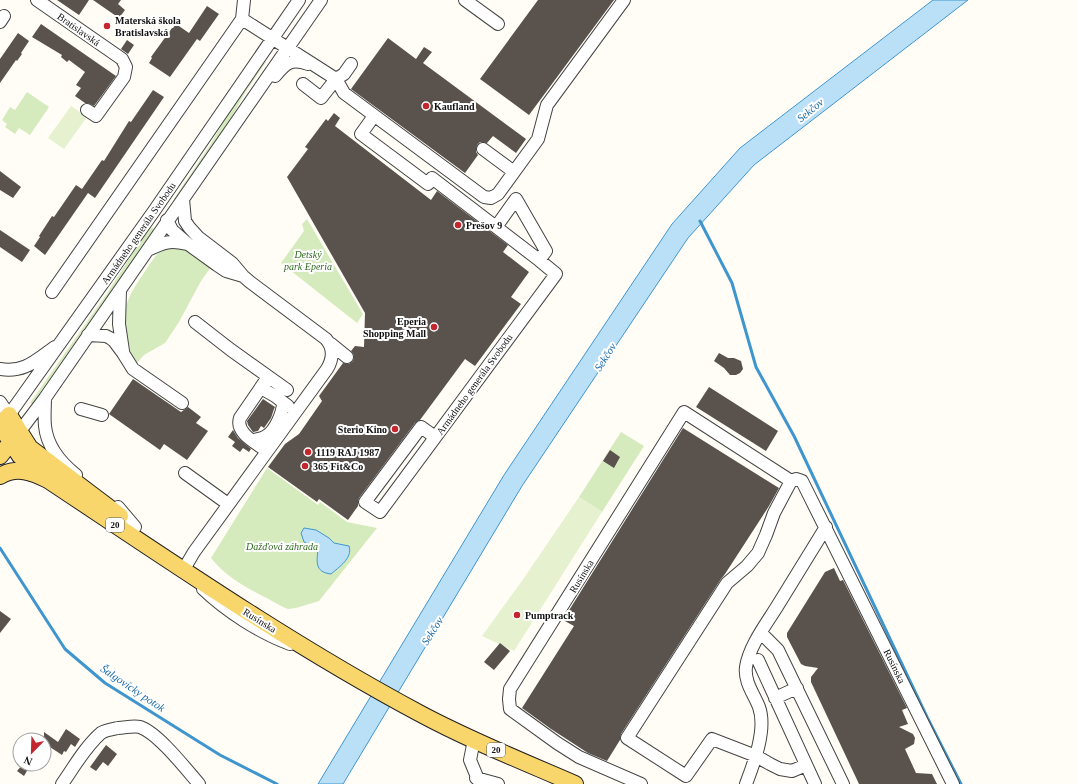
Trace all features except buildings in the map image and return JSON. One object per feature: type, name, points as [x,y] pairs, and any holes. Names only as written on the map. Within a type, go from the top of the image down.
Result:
[{"type":"main road","points":[[2,423],[15,437],[20,456],[48,480]]},
{"type":"main road","points":[[0,456],[15,437]]},
{"type":"main road","name":"Rusínska","points":[[15,437],[135,528],[210,589],[350,675],[419,713],[474,740],[575,784]]},
{"type":"main road","name":"20","points":[[0,476],[21,470],[33,472],[48,480]]},
{"type":"main road","name":"Rusínska","points":[[48,480],[184,569]]},
{"type":"street","name":"Bratislavská","points":[[37,0],[122,59],[126,67],[124,77],[96,116],[87,110]]},
{"type":"street","points":[[52,292],[242,19],[244,0]]},
{"type":"street","name":"Armádneho generála Svobodu","points":[[15,437],[45,398],[321,0]]},
{"type":"street","points":[[319,68],[302,50],[300,39],[306,22],[327,0]]},
{"type":"street","points":[[465,0],[498,24]]},
{"type":"street","points":[[242,19],[336,79],[344,93],[484,197],[491,198],[498,194],[538,139],[547,105],[624,0]]},
{"type":"street","name":"Armádneho generála Svobodu","points":[[2,423],[154,211],[296,3]]},
{"type":"street","name":"Armádneho generála Svobodu","points":[[236,122],[287,64],[299,61],[319,68]]},
{"type":"street","points":[[303,84],[321,98],[336,79],[344,74],[351,64]]},
{"type":"street","points":[[374,116],[361,134],[428,184],[432,178],[539,260],[546,251],[516,198],[496,227]]},
{"type":"street","points":[[483,149],[514,172]]},
{"type":"street","name":"Armádneho generála Svobodu","points":[[183,200],[185,221],[193,240],[232,263],[243,276],[326,339],[347,357]]},
{"type":"street","points":[[154,211],[167,220],[179,224],[193,240]]},
{"type":"street","points":[[146,252],[168,241],[193,240]]},
{"type":"street","name":"Armádneho generála Svobodu","points":[[435,437],[420,427],[365,502],[380,512],[556,274],[539,260]]},
{"type":"street","name":"Armádneho generála Svobodu","points":[[118,355],[120,288]]},
{"type":"street","points":[[195,322],[287,390]]},
{"type":"street","points":[[88,335],[106,336],[110,338],[114,341],[118,355],[133,369],[182,403]]},
{"type":"street","points":[[0,369],[8,371],[23,368],[34,363],[62,341]]},
{"type":"street","points":[[184,569],[228,504],[329,365],[332,353],[331,344]]},
{"type":"street","points":[[267,451],[242,433],[239,420],[268,377]]},
{"type":"street","points":[[261,388],[275,396],[295,412]]},
{"type":"street","points":[[45,398],[45,427],[51,446],[68,469],[121,509],[135,528]]},
{"type":"street","points":[[0,402],[2,423]]},
{"type":"street","points":[[253,440],[262,438],[268,434],[280,417],[282,412],[282,402]]},
{"type":"street","points":[[81,409],[102,415]]},
{"type":"street","name":"Rusínska","points":[[641,784],[579,757],[557,743],[510,708],[510,689],[684,412],[791,480],[796,479],[802,481],[953,784]]},
{"type":"street","points":[[185,473],[228,504]]},
{"type":"street","points":[[791,480],[774,513],[758,552],[747,566],[727,583],[627,738],[683,780],[712,739],[756,756],[770,764],[792,771],[806,765]]},
{"type":"street","points":[[746,784],[756,756],[762,725],[759,708],[747,682],[746,668],[749,656],[761,633],[826,527]]},
{"type":"street","points":[[761,633],[778,650],[843,784]]},
{"type":"street","points":[[758,660],[816,784]]},
{"type":"street","points":[[775,698],[797,688]]},
{"type":"street","points":[[64,784],[86,749],[103,732],[114,729],[134,727],[140,727],[155,737],[167,748],[199,784]]},
{"type":"street","points":[[474,740],[470,760],[478,781],[498,784]]},
{"type":"green space","points":[[265,61],[266,62],[246,91],[229,122],[174,202],[174,199],[210,145],[226,117]]},
{"type":"green space","points":[[27,92],[49,107],[30,135],[19,128],[15,134],[5,127],[7,124],[2,120],[10,107],[15,110]]},
{"type":"green space","points":[[71,106],[87,117],[64,149],[48,138]]},
{"type":"green space","name":"Detský park Eperia","points":[[307,219],[363,314],[357,323],[281,263],[304,231],[302,224]]},
{"type":"green space","points":[[152,227],[154,230],[32,404],[30,403],[108,292],[146,232]]},
{"type":"green space","points":[[166,246],[183,247],[211,267],[201,281],[179,322],[165,343],[144,355],[136,364],[131,353],[126,329],[125,319],[127,303],[134,288],[153,260]]},
{"type":"green space","points":[[621,432],[644,446],[602,512],[579,497]]},
{"type":"green space","name":"Dažďová záhrada","points":[[267,468],[318,505],[320,502],[347,522],[377,528],[319,601],[296,608],[288,609],[283,607],[236,581],[219,567],[211,558]]},
{"type":"green space","points":[[579,497],[602,512],[514,651],[482,636],[524,578]]},
{"type":"water","name":"Sekčov","points":[[933,0],[968,0],[754,165],[688,238],[522,486],[343,784],[318,784],[504,475],[672,224],[740,148]]},
{"type":"water","points":[[304,528],[316,530],[334,543],[349,546],[350,550],[347,558],[331,574],[322,571],[319,568],[317,562],[318,549],[304,542],[301,533]]},
{"type":"waterway","points":[[700,221],[732,283],[756,367],[794,436],[927,717],[961,784]]},
{"type":"waterway","name":"Šalgovícky potok","points":[[0,548],[65,649],[105,683],[220,755],[277,784]]},
{"type":"place","name":"Materská škola Bratislavská","points":[[107,26]]},
{"type":"place","name":"Kaufland","points":[[426,106]]},
{"type":"place","name":"Prešov 9","points":[[458,225]]},
{"type":"place","name":"Eperia Shopping Mall","points":[[434,327]]},
{"type":"place","name":"Sterio Kino","points":[[395,429]]},
{"type":"place","name":"1119 RAJ 1987","points":[[308,452]]},
{"type":"place","name":"365 Fit&Co","points":[[305,466]]},
{"type":"place","name":"Pumptrack","points":[[517,615]]}]
